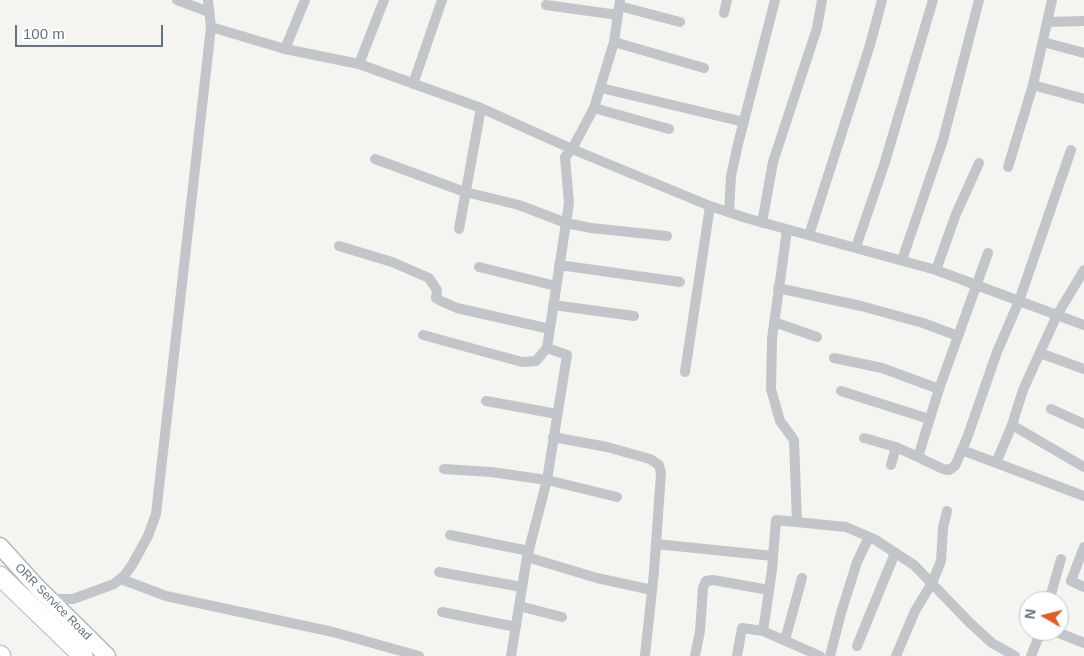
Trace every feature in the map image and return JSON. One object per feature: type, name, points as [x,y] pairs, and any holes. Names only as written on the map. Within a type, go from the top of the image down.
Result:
[{"type":"highway","points":[[0,576],[83,656]]},
{"type":"main road","name":"ORR Service Road","points":[[0,546],[46,596],[107,656]]},
{"type":"street","points":[[177,0],[209,12]]},
{"type":"street","points":[[46,596],[66,600],[78,598],[104,589],[121,579],[132,565],[148,536],[159,500],[211,27],[208,0]]},
{"type":"street","points":[[285,50],[305,0]]},
{"type":"street","points":[[359,64],[384,0]]},
{"type":"street","points":[[413,84],[442,0]]},
{"type":"street","points":[[724,13],[727,0]]},
{"type":"street","points":[[728,212],[731,176],[775,0]]},
{"type":"street","points":[[762,222],[773,162],[817,28],[822,0]]},
{"type":"street","points":[[809,235],[882,0]]},
{"type":"street","points":[[856,247],[884,165],[933,0]]},
{"type":"street","points":[[902,260],[942,140],[979,0]]},
{"type":"street","points":[[1008,166],[1033,85],[1052,0]]},
{"type":"street","points":[[546,5],[619,7],[680,22]]},
{"type":"street","points":[[423,335],[522,362],[536,361],[547,348],[569,203],[565,157],[572,149],[594,108],[614,42],[619,7]]},
{"type":"street","points":[[1048,22],[1084,21]]},
{"type":"street","points":[[211,27],[285,50],[359,64],[481,108],[572,149],[710,206],[787,230],[936,270],[1084,325]]},
{"type":"street","points":[[614,42],[704,68]]},
{"type":"street","points":[[1043,42],[1084,53]]},
{"type":"street","points":[[1033,85],[1084,99]]},
{"type":"street","points":[[600,88],[744,122]]},
{"type":"street","points":[[459,229],[481,108]]},
{"type":"street","points":[[594,108],[669,130]]},
{"type":"street","points":[[864,438],[896,447],[943,469],[949,470],[955,466],[997,352],[1019,301],[1070,150]]},
{"type":"street","points":[[375,159],[465,192],[519,205],[566,223],[591,228],[667,236]]},
{"type":"street","points":[[936,270],[956,214],[979,163]]},
{"type":"street","points":[[685,372],[710,206]]},
{"type":"street","points":[[787,230],[772,339],[771,389],[780,421],[794,440],[797,522]]},
{"type":"street","points":[[339,246],[392,262],[429,278],[437,290],[436,298],[457,308],[550,328]]},
{"type":"street","points":[[918,457],[938,389],[988,252]]},
{"type":"street","points":[[559,265],[680,282]]},
{"type":"street","points":[[479,267],[556,286]]},
{"type":"street","points":[[996,463],[1012,425],[1023,390],[1056,315],[1084,270]]},
{"type":"street","points":[[778,288],[861,306],[923,323],[958,336]]},
{"type":"street","points":[[553,305],[634,316]]},
{"type":"street","points":[[774,322],[817,337]]},
{"type":"street","points":[[511,656],[528,554],[547,480],[567,354],[547,348]]},
{"type":"street","points":[[1040,352],[1084,369]]},
{"type":"street","points":[[834,358],[882,368],[938,389]]},
{"type":"street","points":[[841,391],[929,418]]},
{"type":"street","points":[[486,401],[557,414]]},
{"type":"street","points":[[1050,409],[1084,424]]},
{"type":"street","points":[[1012,425],[1084,467]]},
{"type":"street","points":[[554,437],[650,459],[659,465],[661,473],[656,544],[645,655]]},
{"type":"street","points":[[891,465],[896,447]]},
{"type":"street","points":[[962,450],[1084,496]]},
{"type":"street","points":[[444,469],[491,472],[547,480],[617,497]]},
{"type":"street","points":[[896,656],[915,611],[932,583],[941,561],[943,528],[947,510]]},
{"type":"street","points":[[763,631],[776,520],[797,522],[846,527],[869,537],[914,566],[992,643],[1015,656]]},
{"type":"street","points":[[450,535],[528,554],[597,578],[652,590]]},
{"type":"street","points":[[830,656],[857,562],[869,537]]},
{"type":"street","points":[[656,544],[773,556]]},
{"type":"street","points":[[1084,546],[1071,581],[1084,586]]},
{"type":"street","points":[[857,646],[895,553]]},
{"type":"street","points":[[1052,591],[1061,558]]},
{"type":"street","points":[[1058,569],[1073,576]]},
{"type":"street","points":[[439,572],[522,587]]},
{"type":"street","points":[[785,640],[802,578]]},
{"type":"street","points":[[121,579],[166,596],[333,632],[419,656]]},
{"type":"street","points":[[696,656],[703,588],[706,581],[713,580],[769,590]]},
{"type":"street","points":[[73,623],[78,598]]},
{"type":"street","points":[[519,606],[562,617]]},
{"type":"street","points":[[442,612],[516,627]]},
{"type":"street","points":[[737,656],[742,628],[763,631],[820,656]]},
{"type":"street","points":[[1069,637],[1084,643]]},
{"type":"street","points":[[1031,656],[1036,641]]}]
